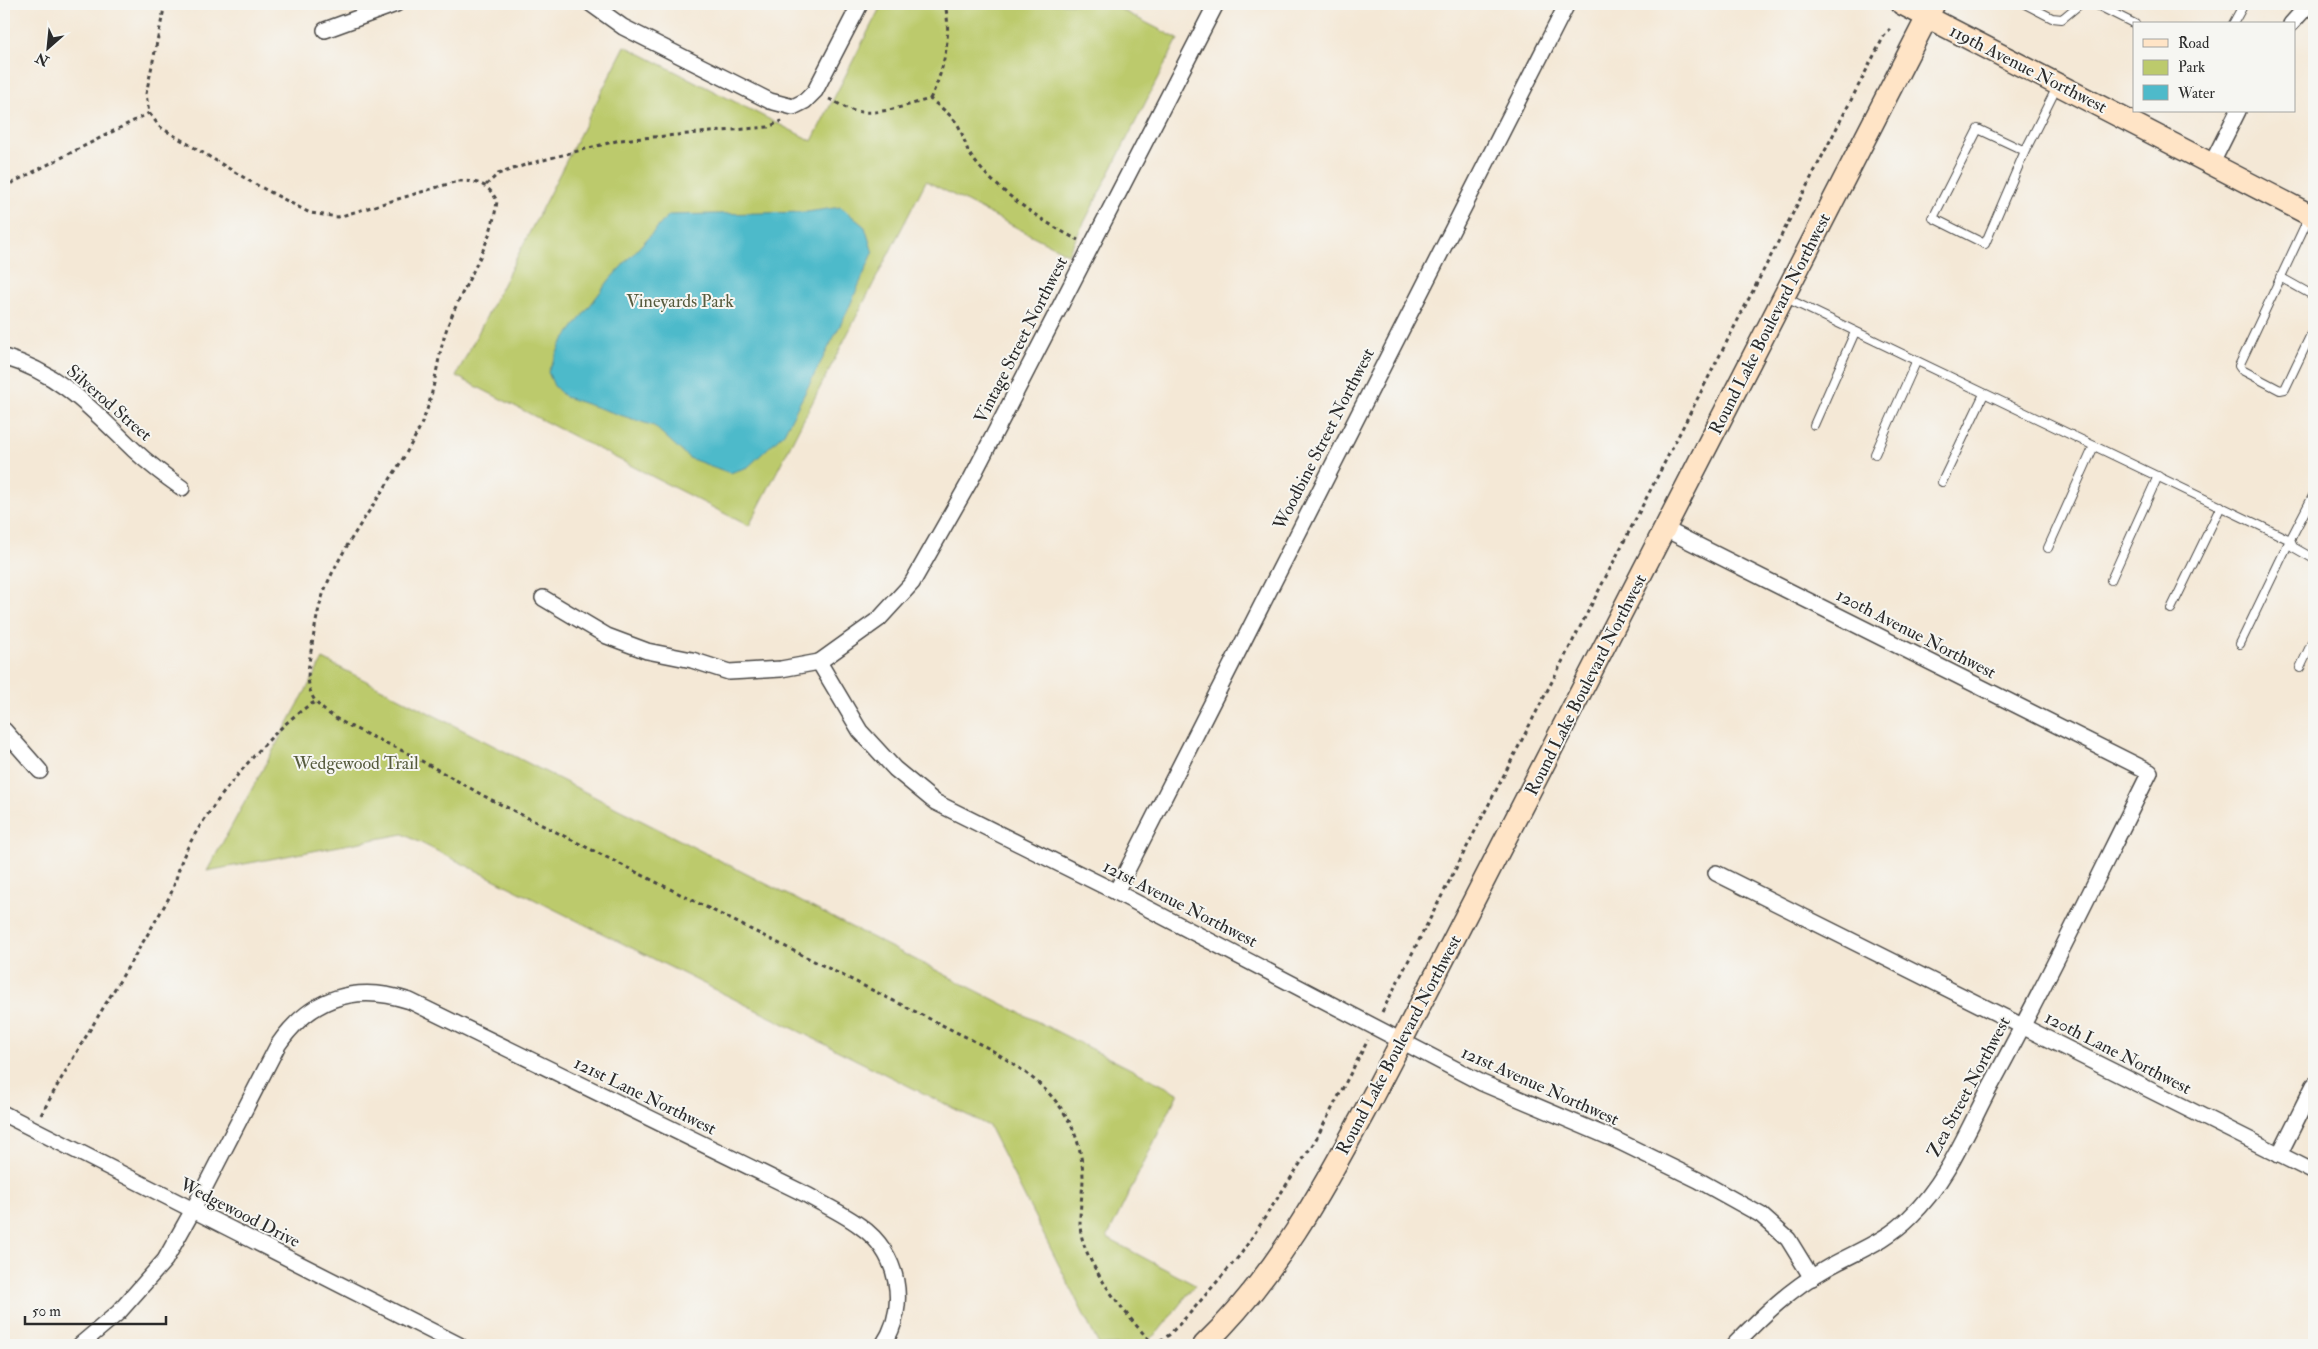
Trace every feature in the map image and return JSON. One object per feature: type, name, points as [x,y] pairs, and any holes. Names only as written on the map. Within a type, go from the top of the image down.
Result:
[{"type":"main road","name":"119th Avenue Northwest","points":[[1902,4],[1930,10],[2058,85],[2312,216]]},
{"type":"main road","name":"Round Lake Boulevard Northwest","points":[[1204,1345],[1224,1326],[1265,1276],[1303,1222],[1341,1155],[1665,529],[1930,10]]},
{"type":"street","points":[[325,30],[396,4]]},
{"type":"street","points":[[591,4],[623,27],[770,101],[793,107],[805,101],[815,91],[860,4]]},
{"type":"street","name":"Vintage Street Northwest","points":[[819,662],[879,619],[912,583],[970,480],[1089,246],[1216,4]]},
{"type":"street","name":"Woodbine Street Northwest","points":[[1116,892],[1567,4]]},
{"type":"street","points":[[2293,22],[2309,4]]},
{"type":"street","points":[[2211,165],[2238,112]]},
{"type":"street","name":"Silverod Street","points":[[4,357],[45,373],[68,387],[154,468],[182,488]]},
{"type":"street","name":"120th Avenue Northwest","points":[[1665,529],[2150,772]]},
{"type":"street","points":[[543,598],[607,636],[647,651],[692,660],[729,672],[781,669],[819,662]]},
{"type":"street","name":"121st Avenue Northwest","points":[[819,662],[860,731],[895,769],[935,802],[1116,892],[1401,1042],[1507,1095],[1658,1159],[1761,1215],[1788,1239],[1812,1278]]},
{"type":"street","points":[[4,730],[40,771]]},
{"type":"street","name":"Zea Street Northwest","points":[[1734,1345],[1772,1307],[1826,1268],[1879,1243],[1911,1217],[1941,1179],[2023,1026],[2150,772]]},
{"type":"street","name":"120th Lane Northwest","points":[[1716,873],[2314,1172]]},
{"type":"street","name":"121st Lane Northwest","points":[[80,1345],[119,1312],[165,1260],[287,1031],[302,1017],[331,1000],[370,993],[388,994],[410,1001],[807,1195],[861,1227],[885,1251],[897,1279],[899,1305],[891,1334],[883,1345]]},
{"type":"street","points":[[2279,1154],[2314,1084]]},
{"type":"street","name":"Wedgewood Drive","points":[[4,1114],[459,1345]]},
{"type":"lane","points":[[2025,4],[2052,18],[2062,20],[2080,4]]},
{"type":"lane","points":[[2095,4],[2133,23]]},
{"type":"lane","points":[[2234,22],[2244,4]]},
{"type":"lane","points":[[2025,151],[1978,129],[1933,218],[1985,244],[2025,151],[2058,85]]},
{"type":"lane","points":[[2312,216],[2280,277],[2239,366],[2242,370],[2280,390],[2285,388],[2314,328]]},
{"type":"lane","points":[[2280,277],[2314,296]]},
{"type":"lane","points":[[1784,297],[2290,540],[2293,547],[2314,559]]},
{"type":"lane","points":[[1814,425],[1855,332]]},
{"type":"lane","points":[[1875,454],[1916,362]]},
{"type":"lane","points":[[1942,482],[1984,394]]},
{"type":"lane","points":[[2048,548],[2094,446]]},
{"type":"lane","points":[[2111,580],[2158,476]]},
{"type":"lane","points":[[2240,644],[2314,494]]},
{"type":"lane","points":[[2171,609],[2221,506]]},
{"type":"lane","points":[[2300,668],[2314,638]]},
{"type":"path","points":[[165,4],[147,84],[146,94],[150,113],[160,127],[253,183],[310,213],[338,217],[458,181],[472,181],[486,185],[497,201],[494,224],[486,246],[450,319],[442,343],[435,387],[428,408],[410,447],[336,566],[320,605],[310,659],[309,677],[309,688],[315,702],[333,716],[484,796],[988,1048],[1038,1080],[1055,1098],[1066,1116],[1081,1151],[1083,1194],[1081,1235],[1084,1246],[1112,1292],[1153,1345],[1169,1335],[1241,1254],[1315,1141],[1884,36],[1890,29]]},
{"type":"path","points":[[930,99],[940,77],[946,48],[947,14],[945,4]]},
{"type":"path","points":[[815,91],[860,112],[888,109],[930,99]]},
{"type":"path","points":[[930,99],[956,122],[974,161],[992,179],[1042,220],[1089,246]]},
{"type":"path","points":[[486,185],[498,174],[528,164],[620,140],[768,127],[780,123],[793,107]]},
{"type":"path","points":[[4,187],[150,113]]},
{"type":"path","points":[[34,1129],[59,1081],[168,901],[185,853],[202,822],[243,769],[291,718],[315,702]]},
{"type":"green space","name":"Vineyards Park","points":[[882,4],[1110,4],[1178,39],[1068,254],[926,181],[749,526],[456,376],[625,46],[812,141]]},
{"type":"green space","name":"Wedgewood Trail","points":[[323,659],[1178,1093],[1107,1238],[1195,1285],[1158,1332],[1142,1345],[1099,1345],[989,1126],[403,834],[207,871]]},
{"type":"water","points":[[841,207],[865,227],[873,253],[847,312],[784,433],[748,467],[730,473],[689,458],[654,426],[565,397],[554,386],[548,372],[561,344],[610,279],[669,215],[807,212]]}]
